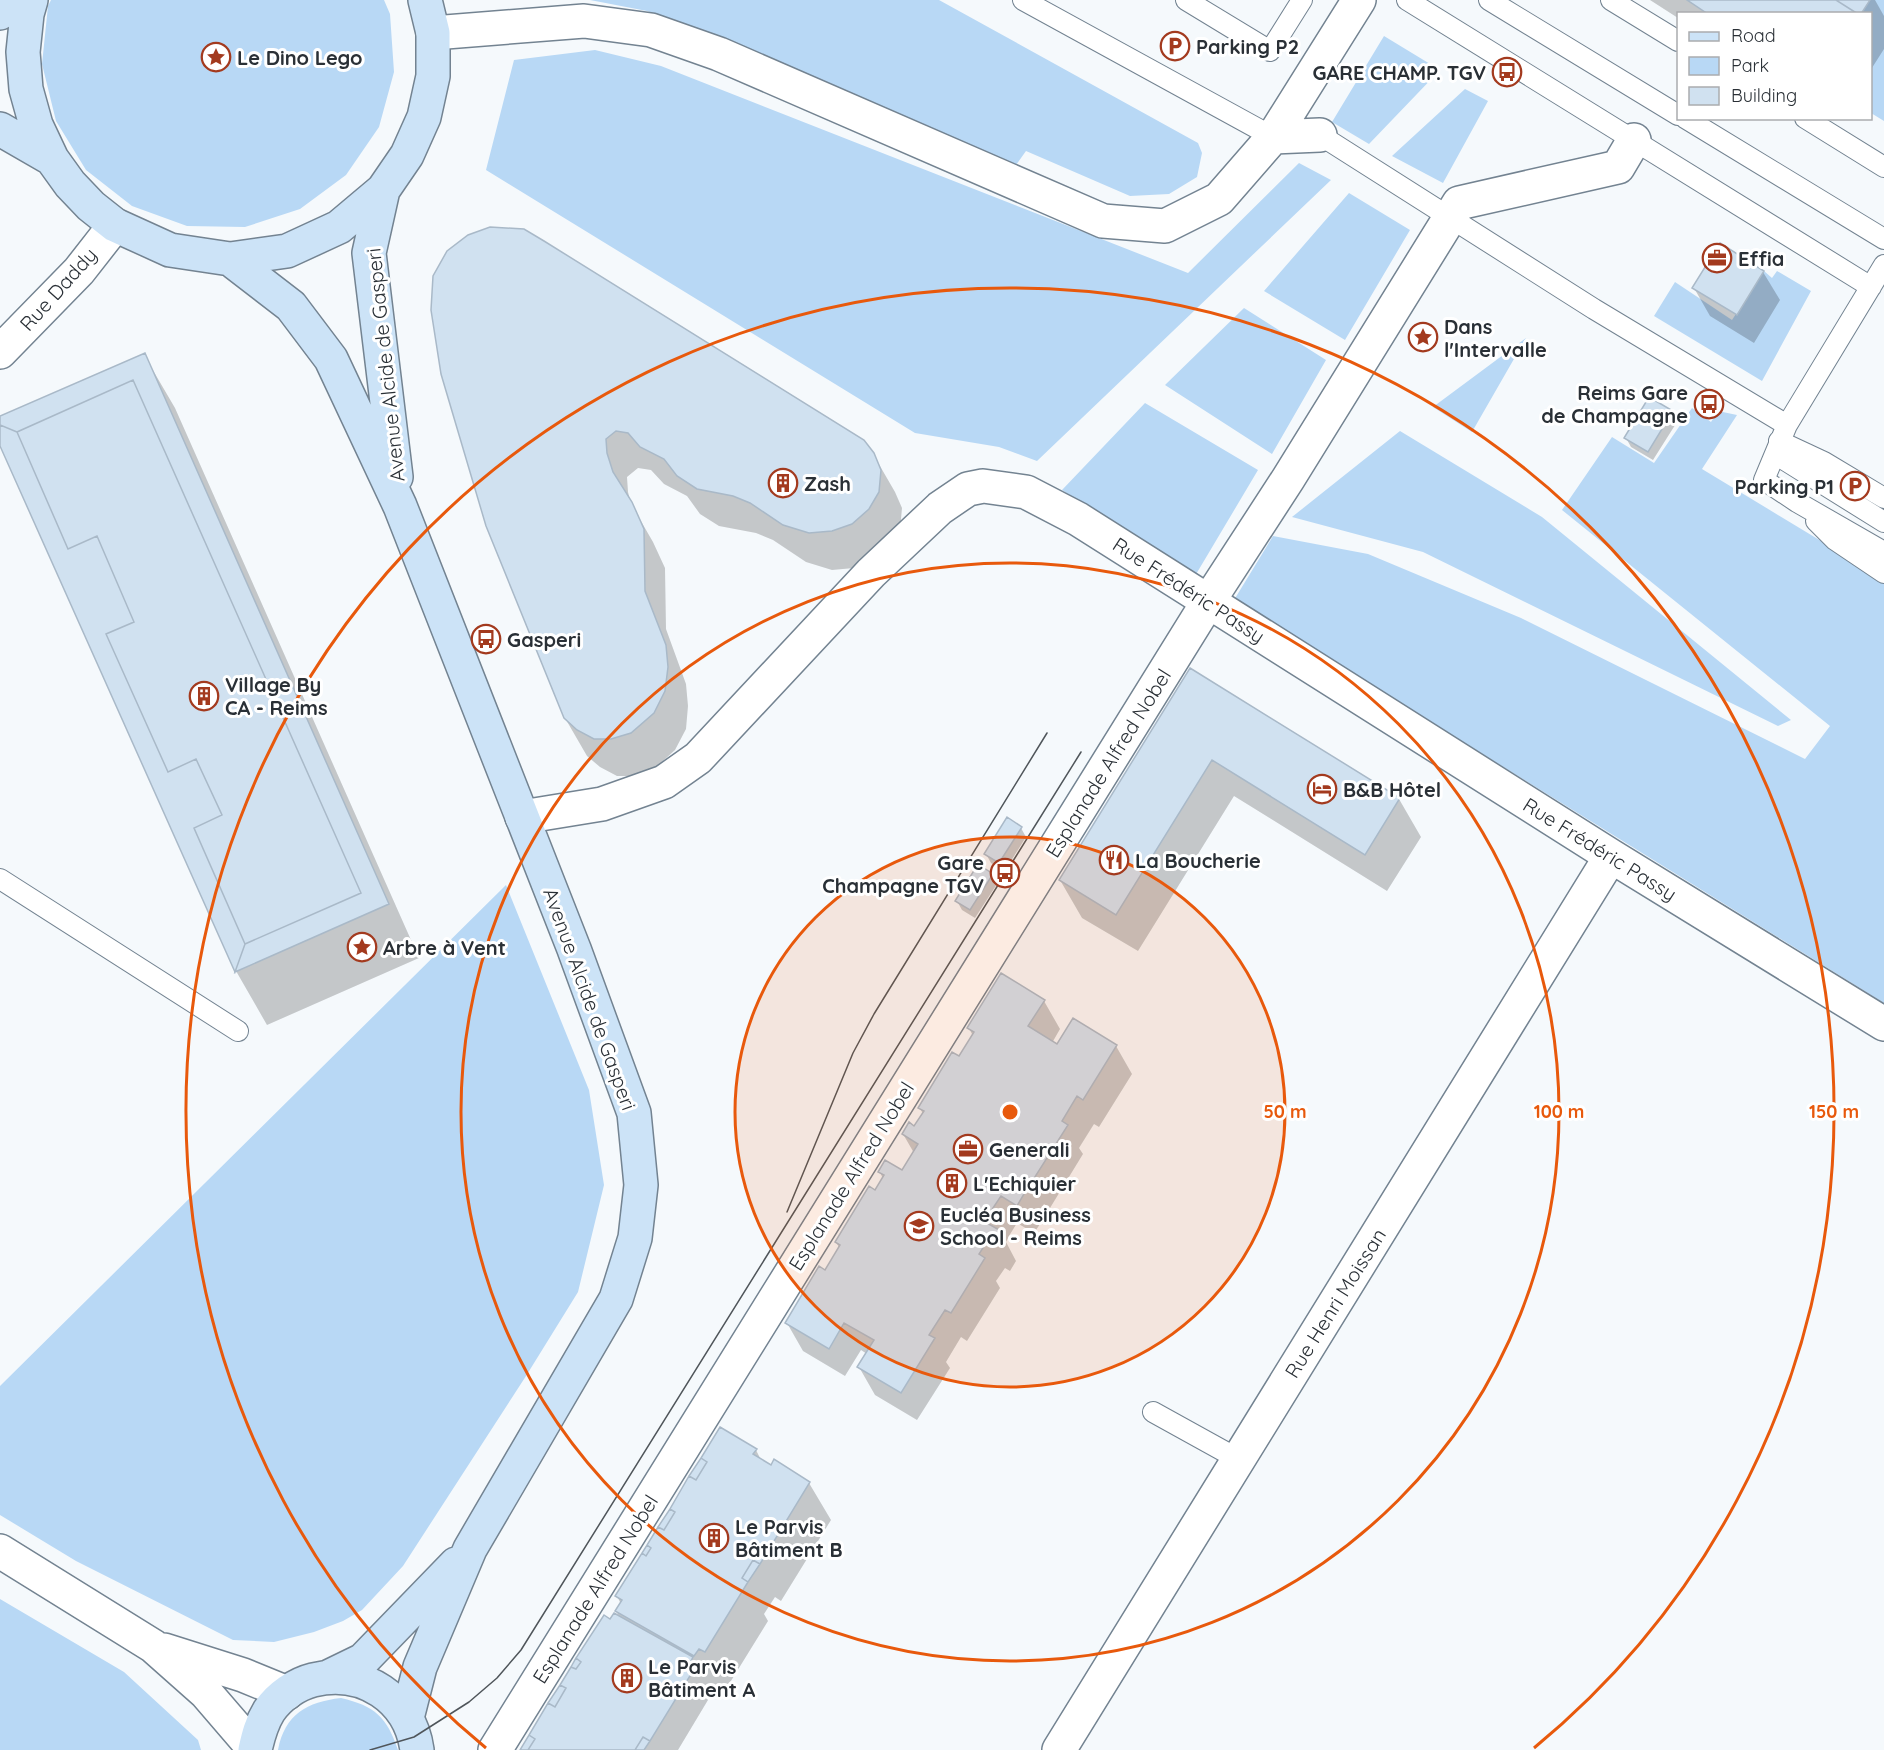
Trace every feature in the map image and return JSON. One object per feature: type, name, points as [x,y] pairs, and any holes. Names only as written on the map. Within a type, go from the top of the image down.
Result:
[{"type":"street","points":[[0,13],[14,0]]},
{"type":"street","points":[[31,0],[27,14],[23,52],[26,89],[36,125],[52,159],[70,184],[91,206],[115,225],[170,250],[230,259],[287,251],[339,227],[382,190],[407,156],[424,117],[433,75],[433,33],[425,0]]},
{"type":"street","points":[[433,33],[585,21],[651,30],[719,54],[1103,221],[1166,226],[1219,199],[1273,137],[1359,0]]},
{"type":"street","points":[[0,129],[52,159]]},
{"type":"street","points":[[1273,137],[1320,135]]},
{"type":"street","name":"Esplanade Alfred Nobel","points":[[495,1750],[1208,602],[1288,479],[1459,203],[1618,167],[1634,140]]},
{"type":"street","name":"Avenue Alcide de Gasperi","points":[[382,190],[369,253],[400,506]]},
{"type":"street","name":"Rue Daddy","points":[[0,352],[79,271],[115,225]]},
{"type":"street","name":"Avenue Alcide de Gasperi","points":[[230,259],[291,306],[331,359],[400,506],[573,949],[634,1113],[641,1185],[635,1238],[616,1299],[470,1550],[420,1667],[407,1718]]},
{"type":"street","name":"Rue Frédéric Passy","points":[[522,817],[602,804],[664,782],[699,759],[871,573],[940,508],[968,489],[983,486],[1026,492],[1078,519],[1611,856],[1884,1024]]},
{"type":"street","name":"Rue Henri Moissan","points":[[1059,1750],[1611,856]]},
{"type":"street","name":"Avenue Alcide de Gasperi","points":[[328,1677],[363,1660],[470,1550]]},
{"type":"street","points":[[0,1551],[153,1646],[206,1694],[255,1750]]},
{"type":"street","points":[[153,1646],[243,1675],[287,1693]]},
{"type":"street","points":[[255,1750],[259,1732],[270,1710],[287,1693],[303,1683],[328,1677],[346,1677],[370,1684],[390,1696],[407,1718],[417,1750]]},
{"type":"lane","points":[[1023,0],[1273,137]]},
{"type":"lane","points":[[1186,0],[1270,51],[1302,0]]},
{"type":"lane","points":[[1407,0],[1871,287]]},
{"type":"lane","points":[[1489,0],[1677,114]]},
{"type":"lane","points":[[1611,0],[1677,40]]},
{"type":"lane","points":[[1687,120],[1884,239]]},
{"type":"lane","points":[[1808,120],[1884,167]]},
{"type":"lane","points":[[1320,135],[1594,309],[1780,440],[1884,522]]},
{"type":"lane","points":[[1884,265],[1780,440],[1764,480],[1797,502],[1884,552]]},
{"type":"lane","points":[[1780,440],[1824,462],[1884,498]]},
{"type":"lane","points":[[1797,502],[1835,540],[1884,573]]},
{"type":"lane","points":[[0,879],[238,1031]]},
{"type":"lane","points":[[1153,1412],[1238,1460]]},
{"type":"green space","points":[[51,0],[384,0],[390,14],[394,72],[379,127],[346,175],[300,209],[245,227],[187,226],[132,206],[86,170],[56,121],[42,64],[48,6]]},
{"type":"green space","points":[[590,0],[939,0],[1198,143],[1202,153],[1197,177],[1169,194],[1130,196],[1026,151],[1016,165],[647,11]]},
{"type":"green space","points":[[1870,0],[1884,0],[1884,121],[1872,114],[1872,12],[1863,12]]},
{"type":"green space","points":[[1384,36],[1440,70],[1369,144],[1332,122]]},
{"type":"green space","points":[[595,50],[661,66],[1188,273],[1299,163],[1331,180],[1037,461],[999,447],[915,433],[486,170],[514,60]]},
{"type":"green space","points":[[1465,89],[1488,101],[1443,183],[1392,156]]},
{"type":"green space","points":[[1349,193],[1410,230],[1345,340],[1264,291]]},
{"type":"green space","points":[[1764,271],[1772,278],[1777,271],[1811,291],[1762,381],[1654,316],[1675,282],[1732,320]]},
{"type":"green space","points":[[1244,308],[1326,360],[1272,454],[1165,385]]},
{"type":"green space","points":[[1526,338],[1472,432],[1433,407]]},
{"type":"green space","points":[[1145,403],[1258,470],[1195,576],[1062,490]]},
{"type":"green space","points":[[1692,408],[1711,422],[1718,411],[1737,415],[1702,469],[1884,579],[1884,1003],[1234,600],[1273,536],[1368,554],[1521,618],[1805,759],[1830,726],[1562,510],[1612,437],[1654,463]]},
{"type":"green space","points":[[1400,431],[1542,517],[1791,720],[1778,726],[1423,552],[1292,517]]},
{"type":"green space","points":[[506,885],[589,1090],[604,1185],[578,1292],[403,1566],[362,1610],[343,1621],[314,1632],[274,1642],[233,1640],[76,1561],[0,1515],[0,1386]]},
{"type":"green space","points":[[0,1599],[124,1672],[198,1740],[201,1750],[0,1750]]},
{"type":"green space","points":[[341,1698],[363,1705],[378,1715],[389,1729],[398,1750],[278,1750],[286,1727],[299,1712],[318,1703]]},
{"type":"building","points":[[1687,0],[1836,0],[1855,12],[1705,12]]},
{"type":"building","points":[[1836,0],[1870,0],[1862,12],[1855,12]]},
{"type":"building","name":"Zash","points":[[490,227],[524,229],[544,241],[864,440],[874,453],[881,470],[879,492],[869,509],[852,524],[832,531],[809,533],[783,525],[750,503],[733,496],[697,489],[677,476],[664,459],[640,447],[628,433],[616,431],[606,439],[607,453],[613,472],[632,502],[644,529],[645,591],[666,645],[668,667],[665,691],[654,713],[631,733],[611,739],[594,739],[577,730],[564,718],[486,526],[441,374],[431,310],[433,276],[447,251],[468,235]]},
{"type":"building","points":[[1720,243],[1764,271],[1737,315],[1692,288]]},
{"type":"building","points":[[145,353],[389,904],[235,972],[245,944],[361,893],[133,380],[17,432],[0,425],[0,416]]},
{"type":"building","name":"Village By CA - Reims","points":[[133,380],[361,893],[245,944],[194,828],[222,815],[196,759],[168,772],[106,634],[134,622],[97,536],[68,549],[17,432]]},
{"type":"building","points":[[1649,397],[1673,411],[1648,452],[1624,438]]},
{"type":"building","points":[[0,425],[17,432],[68,549],[97,536],[134,622],[106,634],[168,772],[196,759],[222,815],[194,828],[245,944],[235,972],[0,446]]},
{"type":"building","name":"B&B Hôtel","points":[[1190,668],[1400,798],[1365,855],[1212,760],[1116,915],[1059,880]]},
{"type":"building","points":[[1007,817],[1022,827],[999,863],[984,854]]},
{"type":"building","points":[[978,864],[993,874],[970,910],[955,901]]},
{"type":"building","name":"L'Echiquier","points":[[1001,973],[1045,1000],[1028,1026],[1057,1044],[1073,1018],[1117,1045],[1083,1100],[1077,1096],[1062,1121],[1068,1125],[1033,1180],[1028,1177],[1019,1191],[1024,1194],[1017,1206],[1001,1196],[993,1208],[985,1222],[1001,1231],[994,1243],[988,1240],[979,1254],[985,1258],[951,1313],[945,1310],[929,1335],[935,1338],[901,1393],[857,1367],[874,1340],[844,1323],[829,1349],[785,1323],[819,1266],[825,1270],[840,1245],[835,1242],[869,1186],[875,1190],[884,1175],[878,1172],[885,1160],[902,1170],[918,1144],[902,1134],[909,1122],[914,1126],[924,1111],[918,1108],[952,1052],[959,1056],[974,1032],[967,1028]]},
{"type":"building","name":"Le Parvis Bâtiment B","points":[[720,1427],[757,1449],[753,1454],[771,1465],[774,1459],[810,1482],[760,1564],[753,1560],[742,1578],[748,1582],[705,1652],[699,1649],[694,1656],[615,1611],[622,1600],[615,1596],[642,1553],[646,1556],[651,1548],[647,1545],[658,1527],[664,1530],[675,1512],[670,1509],[689,1476],[696,1480],[707,1462],[701,1458]]},
{"type":"building","points":[[701,1458],[707,1462],[696,1480],[689,1476]]},
{"type":"building","points":[[670,1509],[675,1512],[664,1530],[658,1527]]},
{"type":"building","points":[[647,1545],[651,1548],[646,1556],[642,1553]]},
{"type":"building","points":[[753,1560],[760,1564],[748,1582],[742,1578]]},
{"type":"building","name":"Le Parvis Bâtiment A","points":[[614,1613],[693,1657],[688,1667],[693,1671],[650,1741],[643,1737],[635,1750],[528,1750],[535,1739],[529,1735],[548,1703],[555,1707],[566,1688],[560,1685],[571,1667],[576,1669],[581,1662],[576,1658],[604,1615],[610,1619]]},
{"type":"building","points":[[576,1658],[581,1662],[576,1669],[571,1667]]},
{"type":"building","points":[[560,1685],[566,1688],[555,1707],[548,1703]]},
{"type":"building","points":[[529,1735],[535,1739],[528,1750],[520,1750]]},
{"type":"building","points":[[643,1737],[650,1741],[644,1750],[635,1750]]},
{"type":"tram line","points":[[787,1212],[853,1053],[874,1014],[1047,733]]},
{"type":"tram line","points":[[370,1750],[414,1737],[469,1702],[497,1678],[521,1650],[1081,752]]},
{"type":"place","name":"Parking P2","points":[[1175,46]]},
{"type":"place","name":"Le Dino Lego","points":[[216,57]]},
{"type":"place","name":"GARE CHAMP. TGV","points":[[1507,72]]},
{"type":"place","name":"Effia","points":[[1717,258]]},
{"type":"place","name":"Dans l'Intervalle","points":[[1423,337]]},
{"type":"place","name":"Reims Gare de Champagne","points":[[1709,404]]},
{"type":"place","name":"Zash","points":[[783,483]]},
{"type":"place","name":"Parking P1","points":[[1855,486]]},
{"type":"place","name":"Gasperi","points":[[486,639]]},
{"type":"place","name":"Village By CA - Reims","points":[[204,696]]},
{"type":"place","name":"B&B Hôtel","points":[[1322,789]]},
{"type":"place","name":"La Boucherie","points":[[1114,860]]},
{"type":"place","name":"Gare Champagne TGV","points":[[1005,873]]},
{"type":"place","name":"Arbre à Vent","points":[[362,947]]},
{"type":"place","name":"Generali","points":[[968,1149]]},
{"type":"place","name":"L'Echiquier","points":[[952,1183]]},
{"type":"place","name":"Eucléa Business School - Reims","points":[[919,1226]]},
{"type":"place","name":"Le Parvis Bâtiment B","points":[[714,1538]]},
{"type":"place","name":"Le Parvis Bâtiment A","points":[[627,1678]]}]
